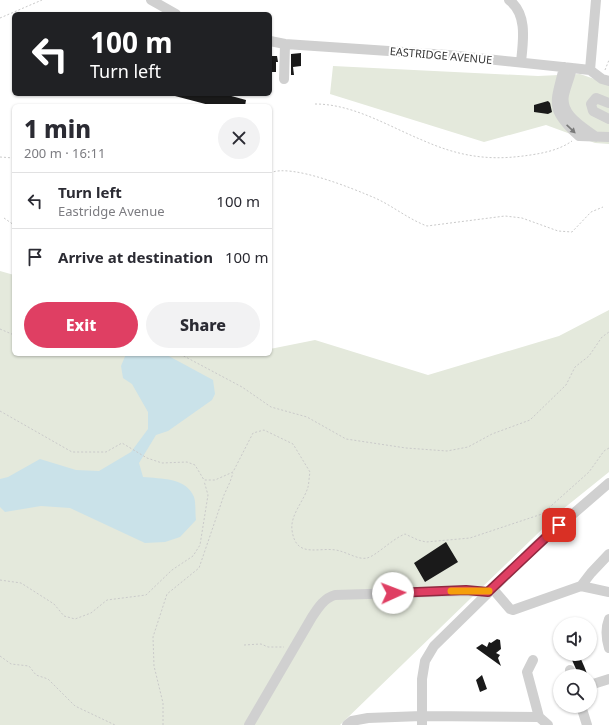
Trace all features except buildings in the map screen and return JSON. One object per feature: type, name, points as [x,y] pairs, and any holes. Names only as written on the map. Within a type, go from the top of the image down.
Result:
[{"type":"street","points":[[151,0],[164,11]]},
{"type":"street","points":[[509,0],[516,5],[522,21],[524,40],[521,62]]},
{"type":"street","points":[[596,0],[590,70],[605,80]]},
{"type":"street","name":"EASTRIDGE AVENUE","points":[[272,41],[285,44],[448,54],[590,70]]},
{"type":"street","points":[[284,79],[285,44]]},
{"type":"street","points":[[568,68],[556,95],[556,106],[565,123],[579,136],[609,137]]},
{"type":"street","points":[[568,68],[564,96],[564,103],[567,111],[575,121],[596,137]]},
{"type":"street","points":[[609,103],[596,98],[591,104],[593,111],[609,119]]},
{"type":"street","points":[[422,721],[422,679],[425,661],[434,646],[537,544],[609,483]]},
{"type":"street","points":[[581,586],[609,554]]},
{"type":"street","points":[[249,725],[320,605],[332,596],[490,590],[510,610],[513,610],[581,586],[609,592]]},
{"type":"street","points":[[609,619],[606,626],[606,636],[609,648]]},
{"type":"street","points":[[533,660],[527,672],[539,717],[548,725]]},
{"type":"street","points":[[597,683],[609,679]]},
{"type":"street","points":[[583,713],[587,725]]},
{"type":"street","points":[[347,725],[352,721],[422,721],[539,717]]},
{"type":"path","points":[[14,12],[42,0]]},
{"type":"path","points":[[0,18],[12,13]]},
{"type":"path","points":[[605,80],[609,60]]},
{"type":"path","points":[[315,104],[322,104],[354,112],[382,121],[437,146],[454,152],[481,157],[500,159],[545,153],[568,144],[579,136]]},
{"type":"path","points":[[0,157],[12,158]]},
{"type":"path","points":[[272,172],[275,170],[292,170],[332,182],[376,199],[416,222],[427,226],[505,216],[522,218],[558,231],[572,232],[591,212],[603,207]]},
{"type":"path","points":[[4,218],[12,224]]},
{"type":"path","points":[[0,329],[12,334]]},
{"type":"path","points":[[184,356],[242,387],[271,407],[307,417],[346,439],[406,448],[447,451],[468,447],[492,434],[530,420],[566,385],[575,367],[589,356],[602,337],[609,332]]},
{"type":"path","points":[[0,411],[72,452],[106,452],[122,443],[147,458],[162,462],[187,462],[195,465],[204,480],[208,495],[200,545],[193,556],[172,570],[146,595],[106,600],[91,613],[75,619],[64,616],[54,604],[21,582],[0,580]]},
{"type":"path","points":[[163,725],[163,704],[154,666],[153,637],[167,594],[199,568],[233,472],[253,433],[264,430],[293,444],[310,472],[307,488],[296,511],[291,528],[295,543],[306,550],[339,550],[360,558],[367,558],[398,537],[405,534],[426,542],[470,538],[542,514],[589,472],[604,451],[609,448]]},
{"type":"path","points":[[204,480],[215,480],[233,472]]},
{"type":"path","points":[[244,645],[260,644],[268,647],[286,648],[293,652]]},
{"type":"path","points":[[0,656],[10,664],[29,666],[36,676],[48,679],[75,706],[115,725]]},
{"type":"shaded area","points":[[333,66],[538,76],[580,74],[609,84],[609,144],[595,143],[546,125],[484,142],[330,94]]},
{"type":"shaded area","points":[[0,271],[12,274],[12,356],[272,356],[272,349],[315,340],[428,375],[559,336],[609,310],[609,472],[563,509],[340,725],[0,725]]},
{"type":"water","points":[[125,356],[169,356],[213,380],[215,394],[212,400],[168,431],[156,435],[139,463],[143,477],[172,480],[179,482],[190,490],[195,499],[196,520],[180,537],[165,542],[145,543],[70,508],[41,506],[5,512],[0,507],[0,479],[8,477],[40,459],[76,470],[99,471],[131,452],[148,429],[148,412],[132,384],[123,378],[121,366]]},
{"type":"slow traffic","points":[[451,591],[489,591]]},
{"type":"route","points":[[393,593],[466,590],[488,592],[537,544],[559,525]]}]
